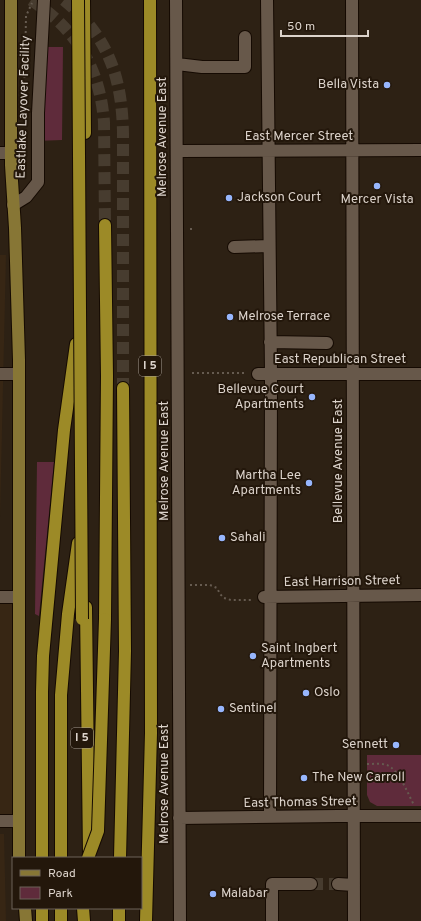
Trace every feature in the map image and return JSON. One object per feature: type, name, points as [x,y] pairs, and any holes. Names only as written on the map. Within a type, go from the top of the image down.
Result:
[{"type":"highway","name":"I 5","points":[[78,0],[83,857]]},
{"type":"highway","points":[[84,0],[85,493],[88,857]]},
{"type":"highway","name":"I 5","points":[[146,921],[151,733],[150,0]]},
{"type":"highway","points":[[88,857],[98,831],[105,618],[107,376],[105,225]]},
{"type":"highway","points":[[42,857],[42,692],[46,619],[64,430],[80,317]]},
{"type":"highway","points":[[120,857],[125,650],[124,388]]},
{"type":"highway","points":[[61,857],[61,695],[68,614],[85,493]]},
{"type":"highway","points":[[42,909],[42,921]]},
{"type":"highway","points":[[61,909],[61,921]]},
{"type":"highway","points":[[84,909],[84,921]]},
{"type":"highway","points":[[89,909],[89,921]]},
{"type":"highway","points":[[119,909],[119,921]]},
{"type":"main road","points":[[11,0],[5,153],[15,228],[19,374],[19,857]]},
{"type":"main road","points":[[25,909],[26,921]]},
{"type":"street","name":"Eastlake Layover Facility","points":[[13,205],[26,197],[38,182],[38,113],[44,0]]},
{"type":"street","name":"Melrose Avenue East","points":[[176,0],[180,921]]},
{"type":"street","points":[[266,0],[271,374],[267,597],[270,817]]},
{"type":"street","name":"Bellevue Avenue East","points":[[352,0],[354,921]]},
{"type":"street","points":[[177,64],[202,67],[245,67],[245,37]]},
{"type":"street","name":"East Mercer Street","points":[[177,152],[269,150],[421,150]]},
{"type":"street","points":[[234,247],[269,246]]},
{"type":"street","points":[[270,342],[327,343]]},
{"type":"street","name":"East Republican Street","points":[[255,373],[421,374]]},
{"type":"street","points":[[0,374],[19,374]]},
{"type":"street","name":"East Harrison Street","points":[[267,597],[421,595]]},
{"type":"street","points":[[0,597],[19,597]]},
{"type":"street","name":"East Thomas Street","points":[[179,818],[354,816],[418,812]]},
{"type":"street","points":[[0,821],[19,821]]},
{"type":"street","points":[[272,921],[272,884],[311,884]]},
{"type":"street","points":[[338,884],[354,884]]},
{"type":"path","points":[[192,373],[255,373]]},
{"type":"path","points":[[188,585],[210,585],[217,588],[222,596],[228,599],[251,600]]},
{"type":"path","points":[[367,764],[382,764],[391,767],[395,771],[418,812]]},
{"type":"shaded area","points":[[0,255],[6,255],[0,517]]},
{"type":"shaded area","points":[[0,597],[19,597],[19,821],[0,821]]},
{"type":"shaded area","points":[[0,834],[4,834],[6,921],[0,921]]},
{"type":"green space","points":[[44,47],[63,47],[62,140],[35,141]]},
{"type":"green space","points":[[37,462],[54,462],[39,616],[35,614]]},
{"type":"green space","points":[[367,755],[421,755],[421,806],[377,806],[370,802],[367,795]]},
{"type":"tunnel","points":[[31,0],[47,11],[73,37],[91,67],[97,84],[102,102],[104,122],[105,225]]},
{"type":"tunnel","points":[[64,0],[92,28],[102,43],[110,59],[120,94],[123,133],[123,388]]},
{"type":"tunnel","points":[[311,884],[338,884]]},
{"type":"place","name":"Bella Vista","points":[[387,85]]},
{"type":"place","name":"Mercer Vista","points":[[377,186]]},
{"type":"place","name":"Jackson Court","points":[[229,198]]},
{"type":"place","name":"Melrose Terrace","points":[[230,317]]},
{"type":"place","name":"Bellevue Court Apartments","points":[[312,397]]},
{"type":"place","name":"Martha Lee Apartments","points":[[309,483]]},
{"type":"place","name":"Sahali","points":[[222,538]]},
{"type":"place","name":"Saint Ingbert Apartments","points":[[253,656]]},
{"type":"place","name":"Oslo","points":[[306,693]]},
{"type":"place","name":"Sentinel","points":[[221,709]]},
{"type":"place","name":"Sennett","points":[[396,745]]},
{"type":"place","name":"The New Carroll","points":[[304,778]]},
{"type":"place","name":"Malabar","points":[[213,894]]}]
